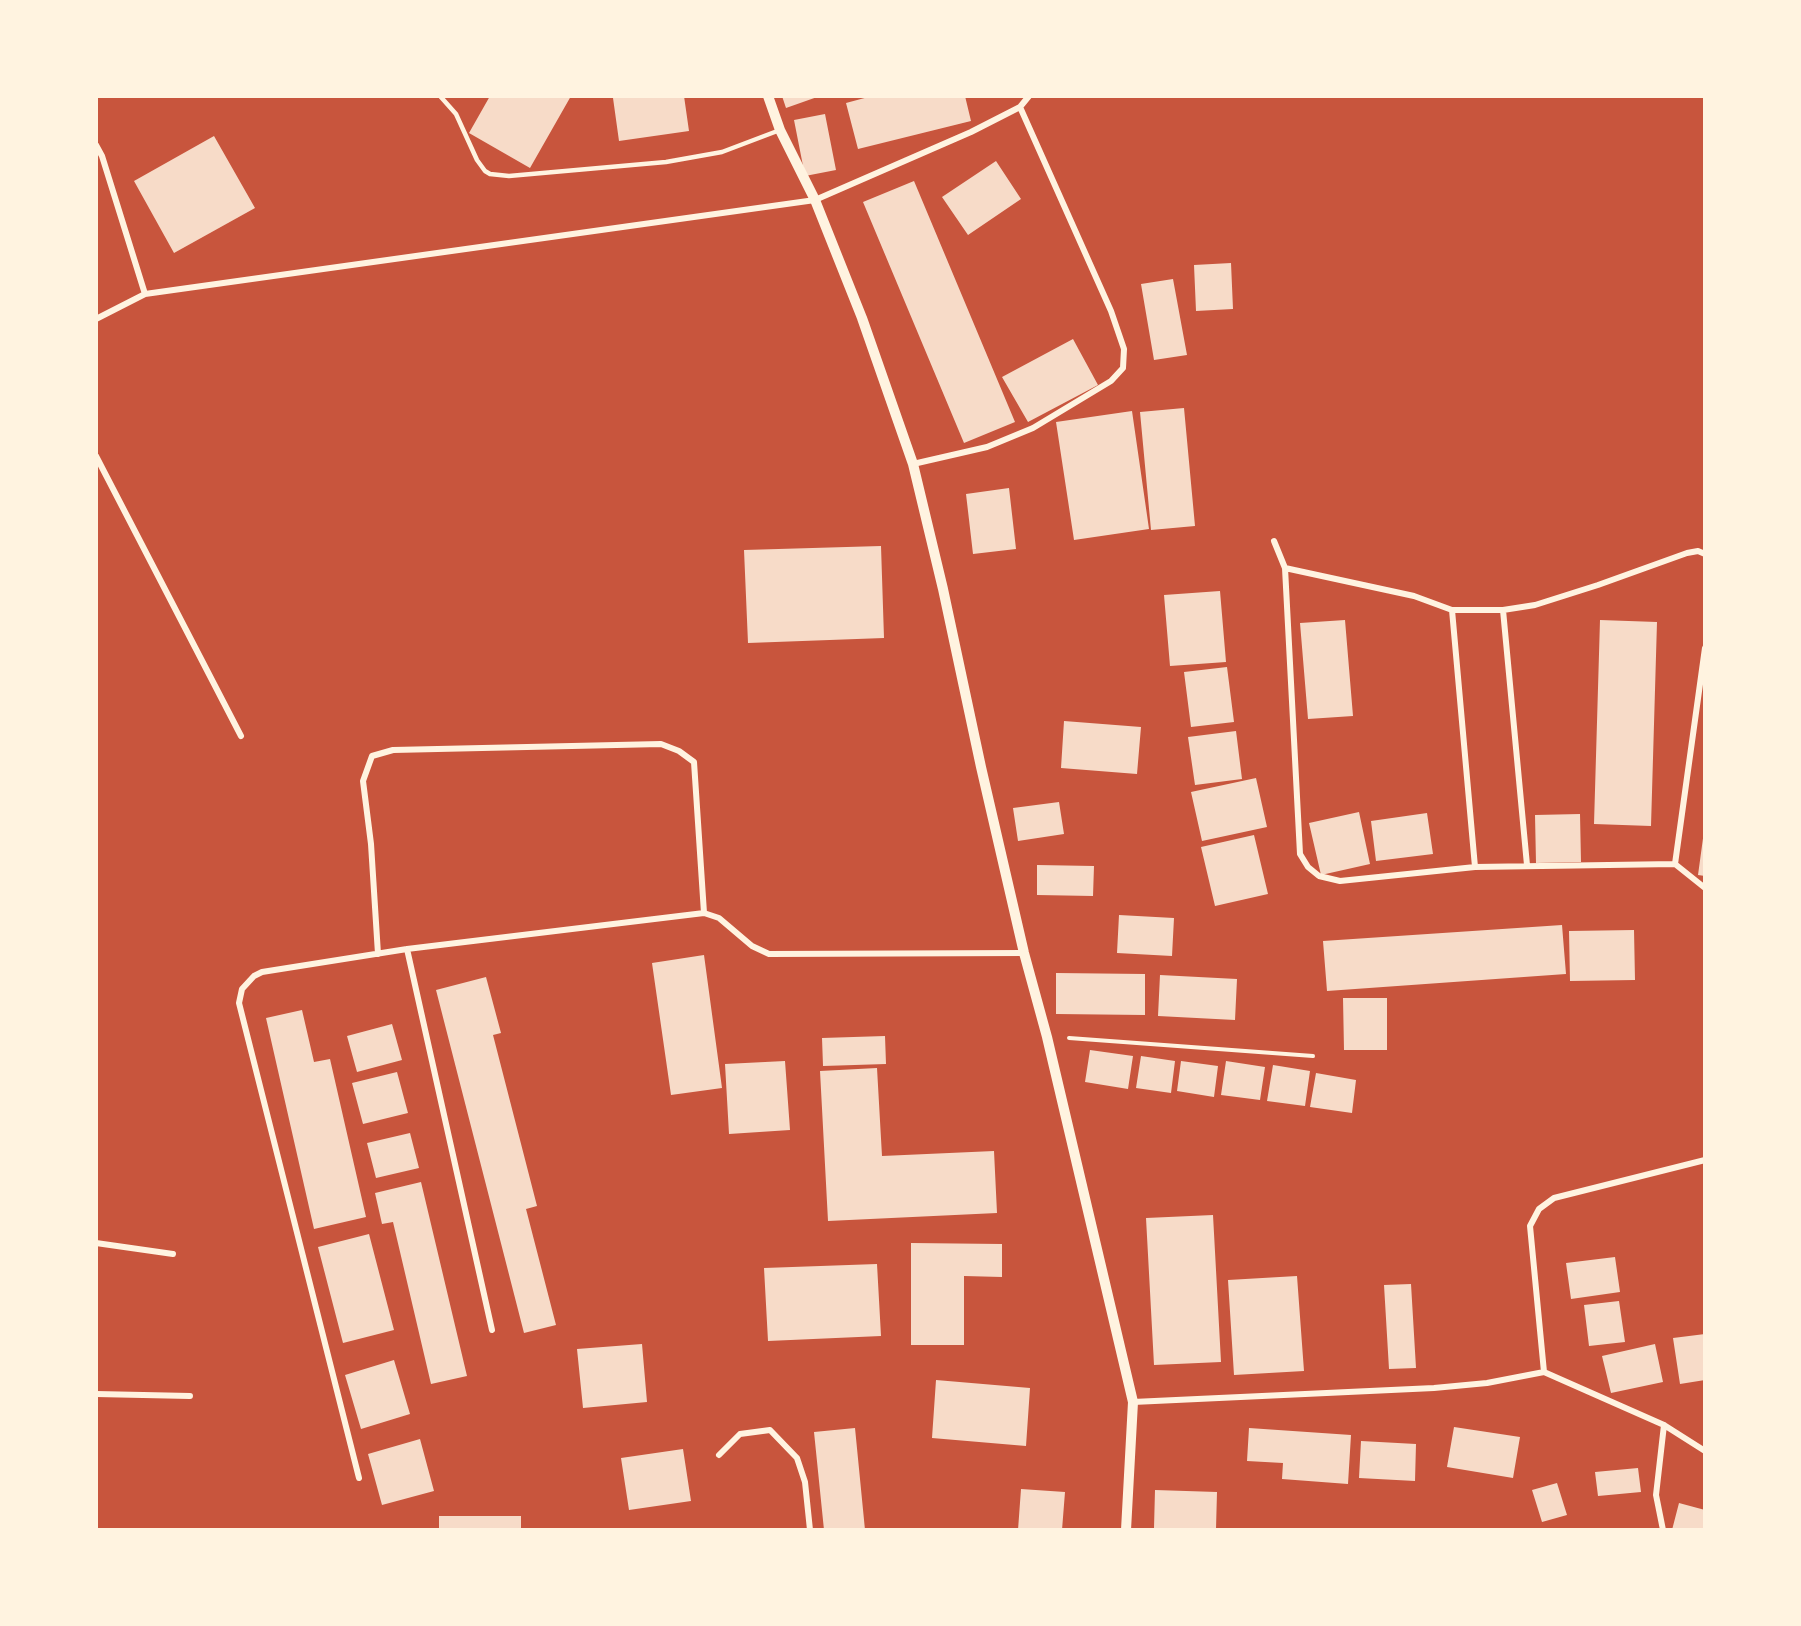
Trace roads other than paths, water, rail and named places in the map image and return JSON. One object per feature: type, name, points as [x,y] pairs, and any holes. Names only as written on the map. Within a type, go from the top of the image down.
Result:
[{"type":"street","points":[[768,96],[780,130],[815,200],[862,318],[913,464],[1024,953],[1047,1037],[1133,1402],[1126,1530]]},
{"type":"street","points":[[96,319],[145,294],[815,200],[970,132],[1020,107],[1029,96]]},
{"type":"street","points":[[913,464],[987,447],[1033,428],[1111,381],[1123,368],[1124,349],[1111,311],[1020,107]]},
{"type":"street","points":[[96,145],[102,156],[145,294]]},
{"type":"street","points":[[96,456],[241,736]]},
{"type":"street","points":[[1274,541],[1285,568],[1300,854],[1308,867],[1319,876],[1340,881],[1475,867],[1675,864],[1705,888]]},
{"type":"street","points":[[1285,568],[1404,594],[1452,610],[1503,610],[1535,604],[1588,588],[1687,553],[1698,551],[1705,554]]},
{"type":"street","points":[[1452,610],[1475,867]]},
{"type":"street","points":[[1503,610],[1527,866]]},
{"type":"street","points":[[1675,864],[1705,648]]},
{"type":"street","points":[[378,954],[363,781],[372,756],[393,750],[661,744],[680,750],[694,762],[704,913]]},
{"type":"street","points":[[358,1478],[239,1003],[242,989],[254,976],[262,972],[407,949],[704,913],[719,918],[752,946],[769,954],[1024,953]]},
{"type":"street","points":[[407,949],[492,1330]]},
{"type":"street","points":[[1544,1372],[1530,1226],[1539,1209],[1554,1198],[1705,1160]]},
{"type":"street","points":[[96,1243],[173,1254]]},
{"type":"street","points":[[1133,1402],[1434,1388],[1487,1383],[1544,1372],[1664,1425],[1705,1451]]},
{"type":"street","points":[[96,1394],[190,1396]]},
{"type":"street","points":[[1663,1530],[1656,1495],[1664,1425]]},
{"type":"street","points":[[719,1455],[740,1434],[770,1430],[797,1458],[806,1482],[810,1530]]},
{"type":"lane","points":[[440,96],[456,114],[477,160],[485,171],[490,174],[509,176],[666,162],[722,152],[780,130]]}]
